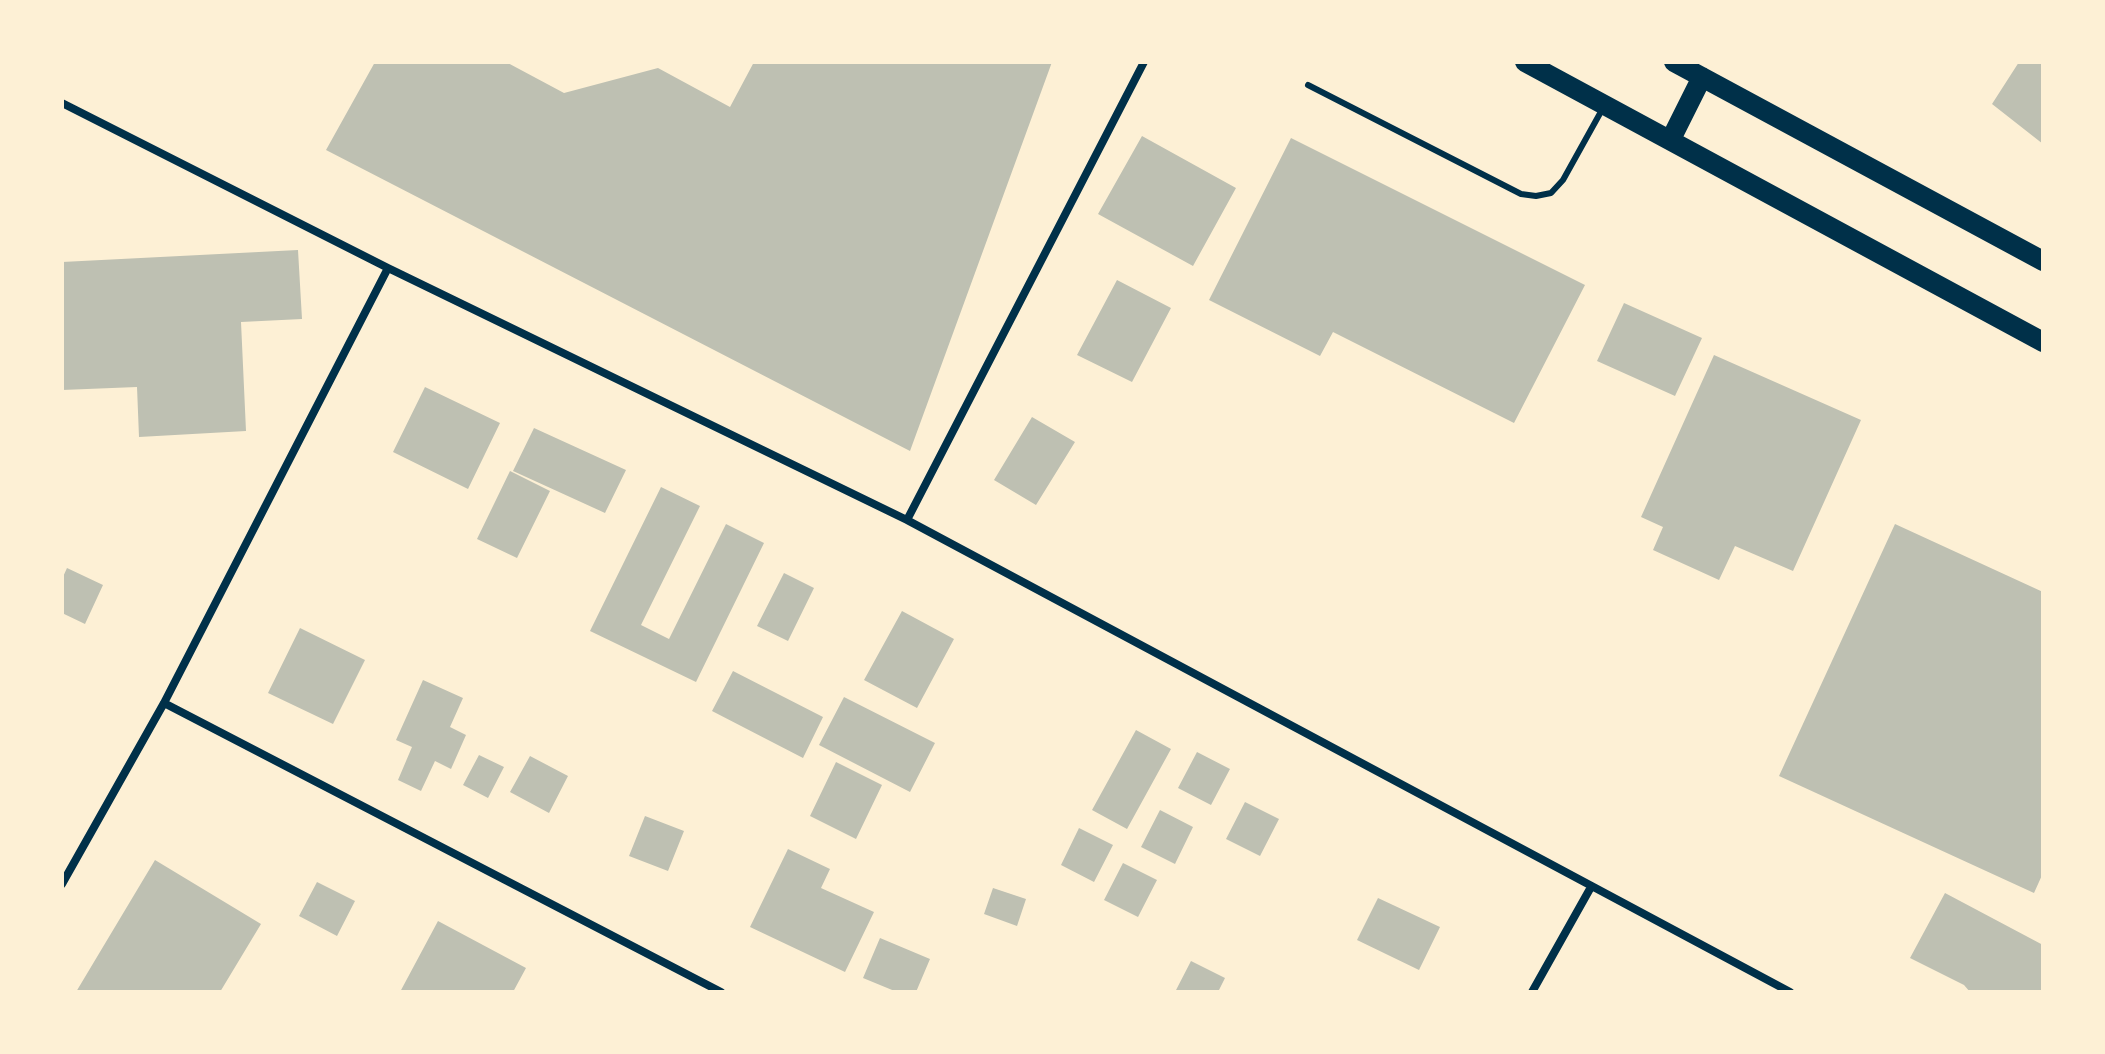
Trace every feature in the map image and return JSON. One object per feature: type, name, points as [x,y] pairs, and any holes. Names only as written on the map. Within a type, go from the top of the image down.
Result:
[{"type":"main road","points":[[1525,62],[2043,342]]},
{"type":"main road","points":[[1674,62],[2043,261]]},
{"type":"main road","points":[[1671,139],[1702,77]]},
{"type":"street","points":[[907,520],[1144,62]]},
{"type":"street","points":[[62,103],[388,268],[907,520],[1790,992]]},
{"type":"street","points":[[62,884],[164,703],[388,268]]},
{"type":"street","points":[[164,703],[721,992]]},
{"type":"street","points":[[1532,992],[1591,887]]},
{"type":"lane","points":[[1308,85],[1521,194],[1536,196],[1551,193],[1563,180],[1604,105]]},
{"type":"building","points":[[375,62],[506,62],[564,93],[658,68],[730,107],[754,62],[1052,62],[910,451],[326,150]]},
{"type":"building","points":[[2019,62],[2043,62],[2043,144],[1992,104]]},
{"type":"building","points":[[1142,136],[1236,188],[1193,266],[1098,214]]},
{"type":"building","points":[[1291,138],[1585,285],[1514,423],[1333,332],[1320,356],[1209,300]]},
{"type":"building","points":[[298,250],[302,319],[241,322],[246,431],[139,437],[137,387],[62,390],[62,262]]},
{"type":"building","points":[[1117,280],[1171,308],[1132,382],[1077,355]]},
{"type":"building","points":[[1624,303],[1702,338],[1675,396],[1597,361]]},
{"type":"building","points":[[1714,355],[1861,420],[1793,571],[1735,546],[1719,580],[1653,550],[1663,527],[1641,517]]},
{"type":"building","points":[[425,387],[500,423],[468,489],[393,452]]},
{"type":"building","points":[[1032,417],[1075,442],[1036,505],[994,480]]},
{"type":"building","points":[[534,428],[626,470],[605,513],[513,471]]},
{"type":"building","points":[[510,471],[550,491],[517,558],[477,539]]},
{"type":"building","points":[[661,487],[700,506],[641,625],[669,639],[726,524],[764,543],[696,682],[590,631]]},
{"type":"building","points":[[1895,524],[2043,592],[2043,873],[2034,893],[1779,776]]},
{"type":"building","points":[[67,568],[103,585],[85,624],[62,613],[62,579]]},
{"type":"building","points":[[784,573],[814,588],[788,641],[757,626]]},
{"type":"building","points":[[902,611],[954,639],[917,708],[864,680]]},
{"type":"building","points":[[300,628],[365,660],[333,724],[268,693]]},
{"type":"building","points":[[733,671],[823,717],[803,758],[712,711]]},
{"type":"building","points":[[423,680],[463,698],[450,727],[466,735],[451,769],[435,761],[421,791],[398,780],[412,747],[396,740]]},
{"type":"building","points":[[844,697],[935,743],[910,792],[819,745]]},
{"type":"building","points":[[1136,730],[1171,749],[1127,829],[1092,810]]},
{"type":"building","points":[[1197,752],[1230,769],[1211,805],[1178,788]]},
{"type":"building","points":[[479,755],[504,767],[488,798],[463,785]]},
{"type":"building","points":[[530,756],[568,776],[549,813],[510,792]]},
{"type":"building","points":[[836,762],[882,785],[856,839],[810,816]]},
{"type":"building","points":[[1245,802],[1279,819],[1260,856],[1226,839]]},
{"type":"building","points":[[1160,810],[1193,827],[1175,864],[1141,847]]},
{"type":"building","points":[[645,816],[684,831],[668,871],[629,856]]},
{"type":"building","points":[[1079,828],[1113,845],[1094,882],[1061,865]]},
{"type":"building","points":[[788,849],[830,869],[821,888],[874,912],[845,972],[750,927]]},
{"type":"building","points":[[155,860],[261,924],[220,992],[76,992]]},
{"type":"building","points":[[1123,863],[1157,880],[1138,917],[1104,900]]},
{"type":"building","points":[[317,882],[355,901],[337,936],[299,916]]},
{"type":"building","points":[[993,888],[1026,899],[1017,926],[984,914]]},
{"type":"building","points":[[1945,893],[2043,945],[2043,992],[1970,992],[1964,985],[1910,958]]},
{"type":"building","points":[[1378,898],[1440,927],[1419,970],[1357,940]]},
{"type":"building","points":[[438,921],[526,968],[513,992],[400,992]]},
{"type":"building","points":[[880,938],[930,959],[916,992],[897,992],[863,978]]},
{"type":"building","points":[[1191,961],[1225,978],[1218,992],[1175,992]]}]
